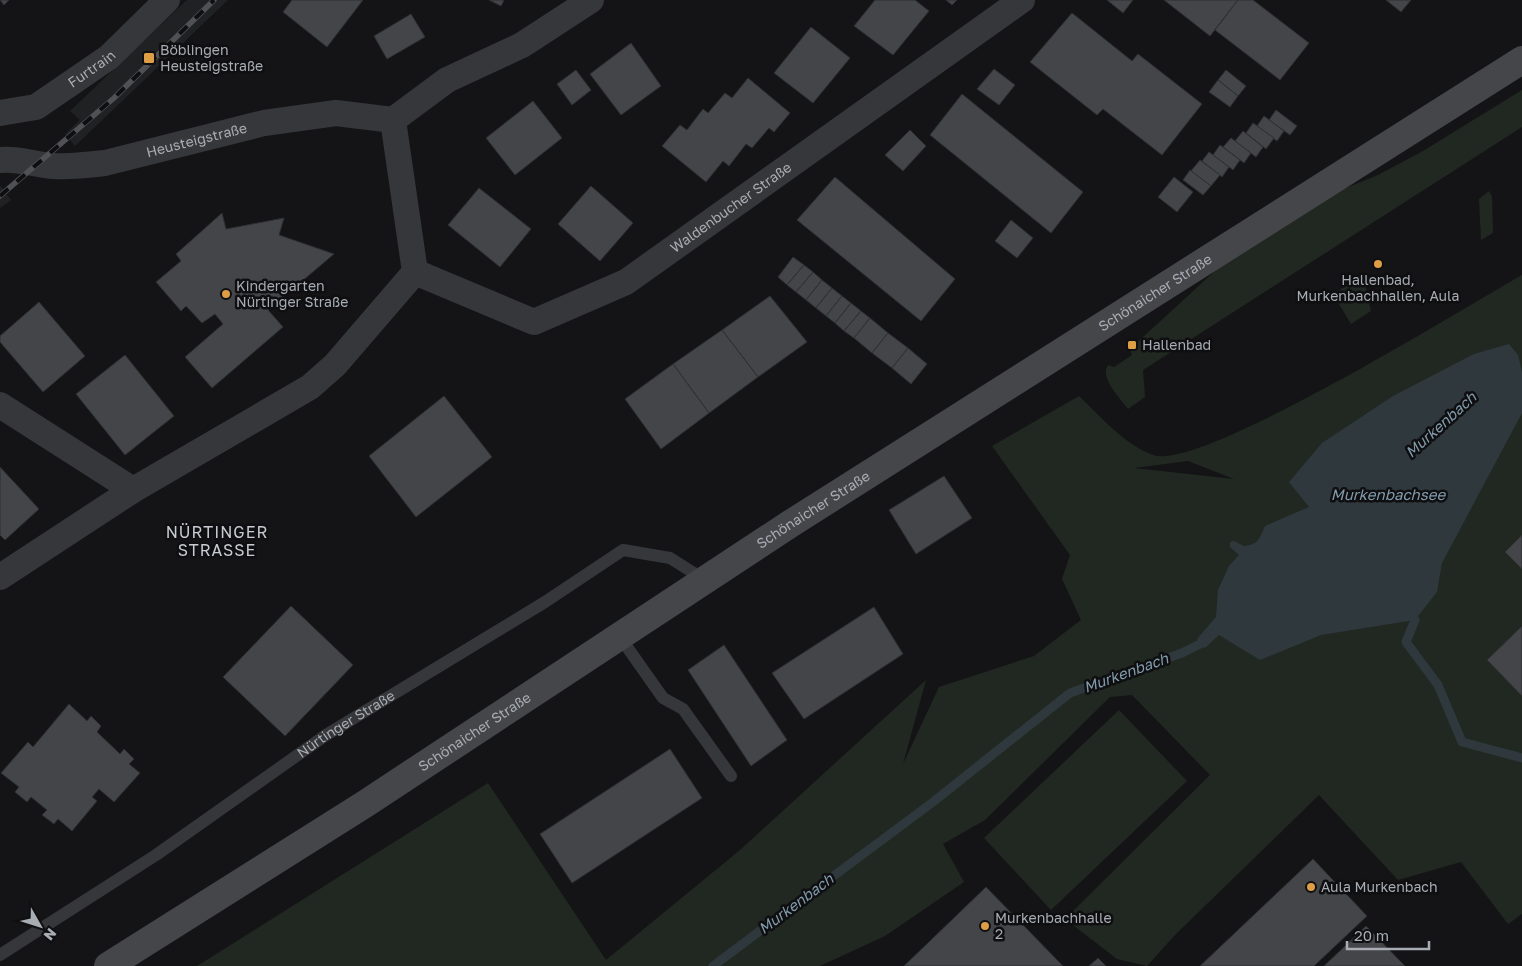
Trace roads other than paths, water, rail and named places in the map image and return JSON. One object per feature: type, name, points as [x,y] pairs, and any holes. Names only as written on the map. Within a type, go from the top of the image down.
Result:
[{"type":"main road","name":"Schönaicher Straße","points":[[108,966],[365,804],[705,580],[1522,60]]},
{"type":"street","name":"Furtrain","points":[[0,113],[36,107],[109,58],[167,0]]},
{"type":"street","points":[[0,577],[133,490],[310,387],[335,365],[415,272],[393,120],[447,80],[522,45],[591,0]]},
{"type":"street","name":"Waldenbucher Straße","points":[[415,272],[534,322],[626,282],[1022,0]]},
{"type":"street","name":"Heusteigstraße","points":[[0,160],[54,166],[78,166],[105,162],[264,123],[336,113],[393,120]]},
{"type":"street","points":[[0,405],[133,490]]},
{"type":"lane","name":"Nürtinger Straße","points":[[0,955],[156,855],[326,735],[544,602],[623,550],[670,558],[705,580]]},
{"type":"lane","points":[[620,637],[662,698],[683,709],[731,776]]},
{"type":"water","name":"Murkenbachsee","points":[[1509,344],[1518,355],[1522,372],[1522,413],[1442,563],[1437,592],[1415,620],[1321,635],[1260,660],[1219,635],[1205,648],[1197,639],[1216,617],[1218,590],[1229,566],[1239,555],[1230,547],[1230,542],[1234,541],[1244,546],[1253,544],[1260,537],[1265,526],[1309,507],[1289,482],[1322,443],[1393,396],[1474,354]]},
{"type":"waterway","points":[[1415,620],[1406,642],[1438,685],[1462,742],[1522,758]]},
{"type":"waterway","name":"Murkenbach","points":[[713,966],[933,802],[1070,693],[1182,653],[1202,643],[1210,635]]},
{"type":"railway","points":[[0,196],[114,98],[214,0]]},
{"type":"place","name":"Böblingen Heusteigstraße","points":[[149,58]]},
{"type":"place","name":"Hallenbad, Murkenbachhallen, Aula","points":[[1378,264]]},
{"type":"place","name":"Kindergarten Nürtinger Straße","points":[[226,294]]},
{"type":"place","name":"Hallenbad","points":[[1132,345]]},
{"type":"place","name":"Aula Murkenbach","points":[[1311,887]]},
{"type":"place","name":"Murkenbachhalle 2","points":[[985,926]]},
{"type":"district","name":"NÜRTINGER STRASSE","points":[[217,541]]}]
